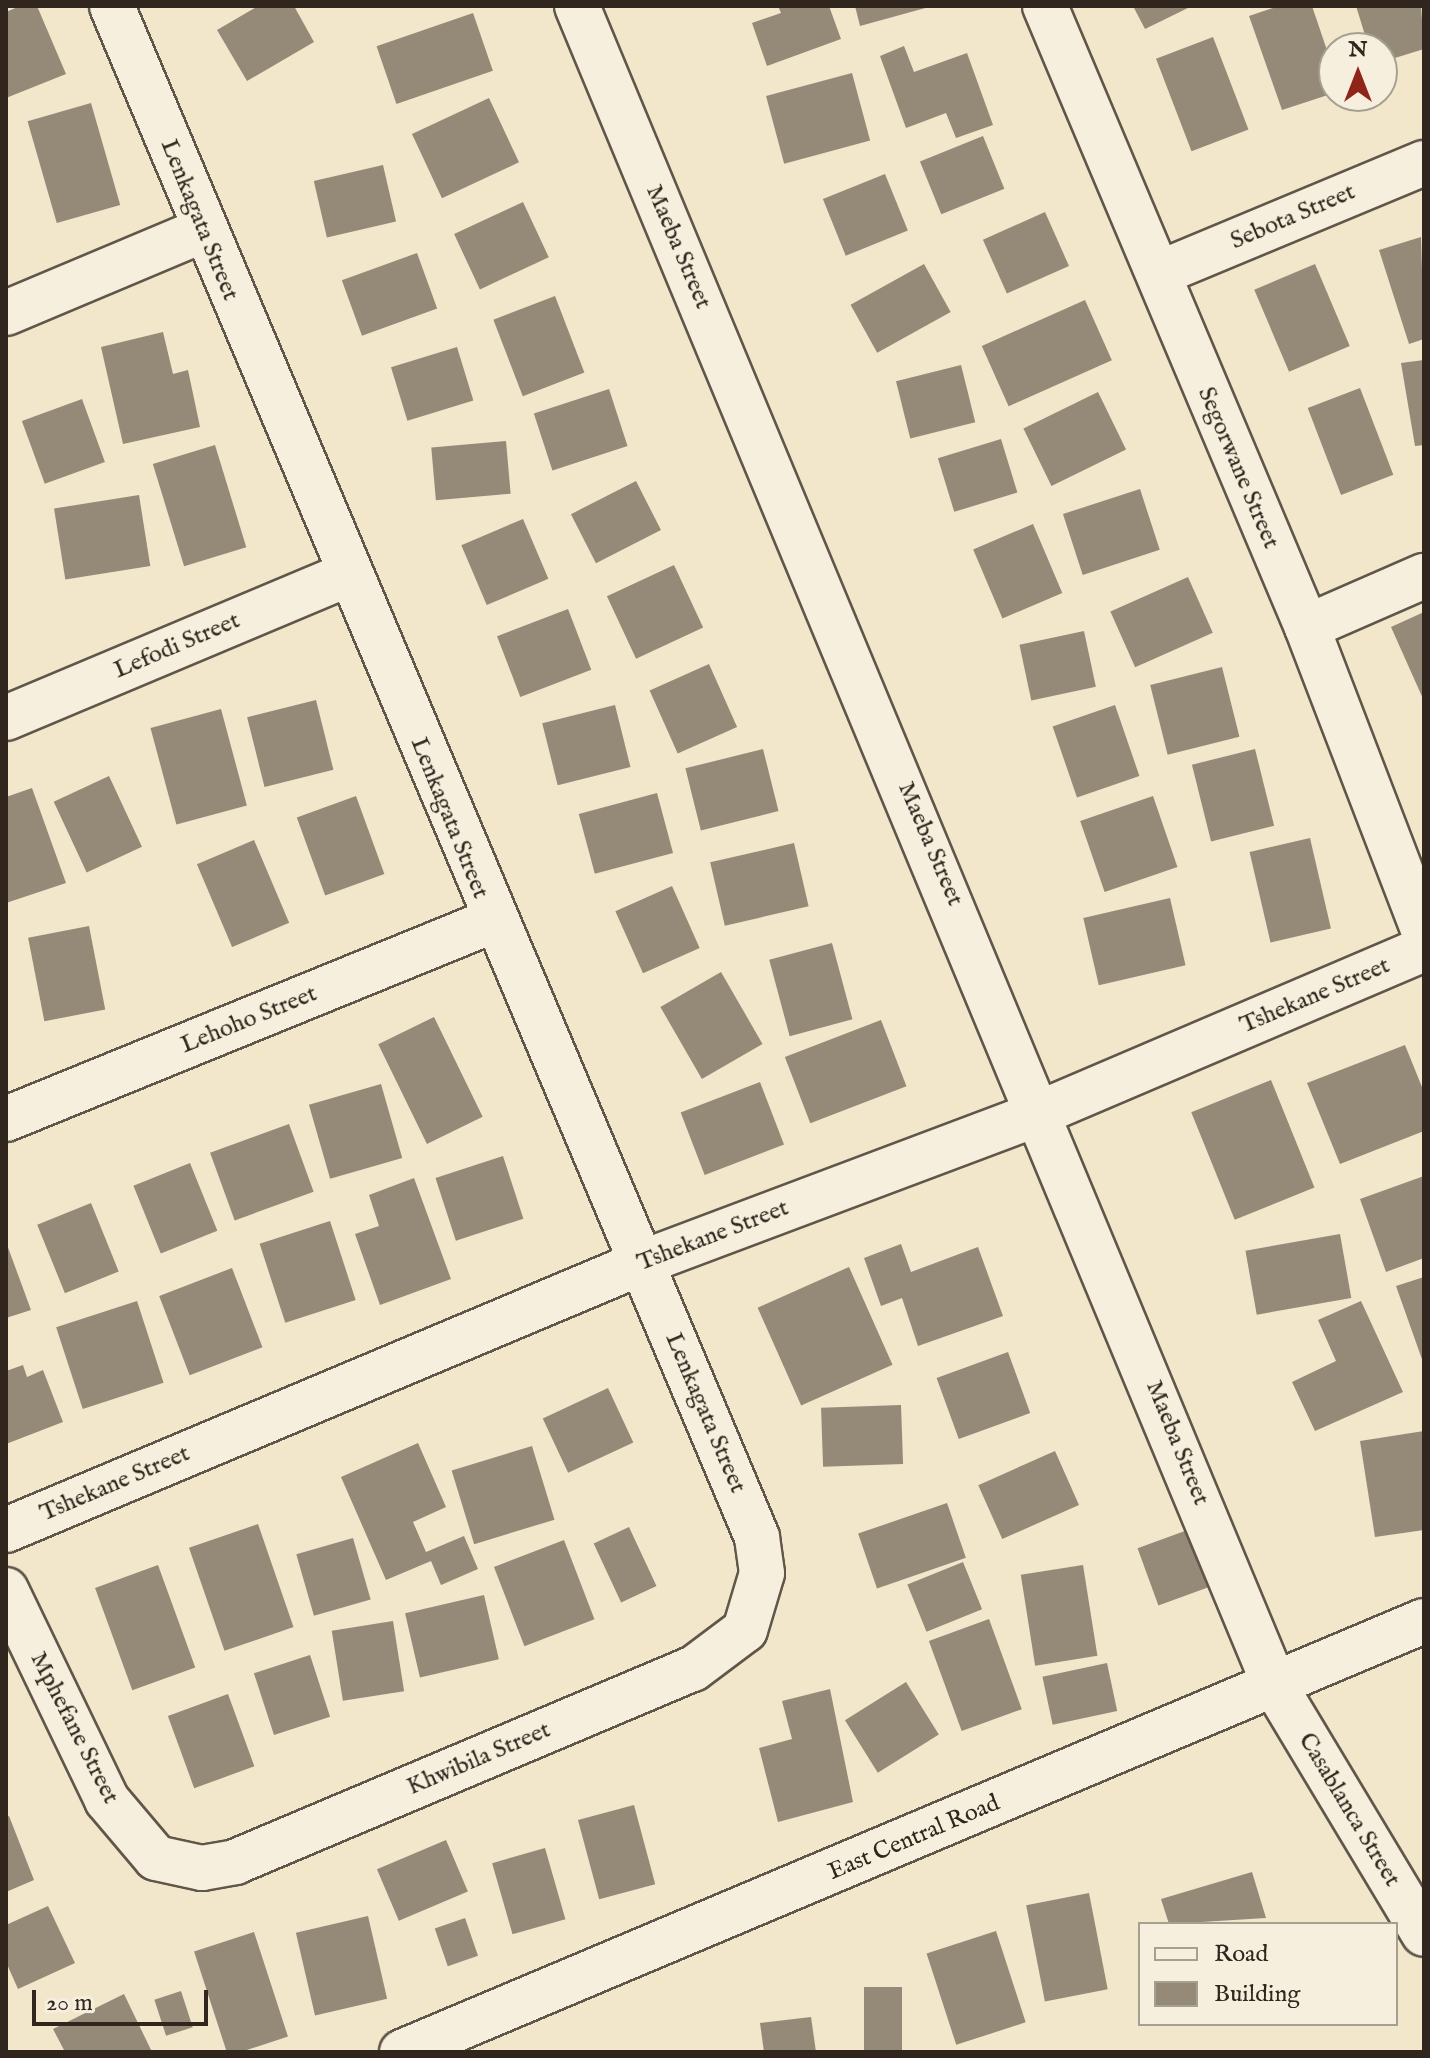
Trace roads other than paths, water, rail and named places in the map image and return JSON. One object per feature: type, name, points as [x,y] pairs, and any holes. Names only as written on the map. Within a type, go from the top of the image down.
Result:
[{"type":"street","name":"Lenkagata Street","points":[[112,6],[492,921],[757,1537],[759,1600],[745,1630]]},
{"type":"street","name":"Maeba Street","points":[[577,6],[1042,1112],[1275,1686]]},
{"type":"street","name":"Segorwane Street","points":[[1045,6],[1162,272],[1221,433],[1307,627],[1424,932]]},
{"type":"street","name":"Sebota Street","points":[[1162,272],[1424,163]]},
{"type":"street","points":[[6,313],[203,230]]},
{"type":"street","name":"Lefodi Street","points":[[6,718],[348,574]]},
{"type":"street","points":[[1307,627],[1424,576]]},
{"type":"street","name":"Lehoho Street","points":[[6,1119],[492,921]]},
{"type":"street","name":"Tshekane Street","points":[[6,1530],[641,1263],[1042,1112],[1424,949]]},
{"type":"street","name":"Mphefane Street","points":[[6,1590],[107,1800],[156,1858],[202,1868]]},
{"type":"street","name":"East Central Road","points":[[402,2052],[1424,1621]]},
{"type":"street","name":"Khwibila Street","points":[[202,1868],[235,1862],[693,1669],[745,1630]]},
{"type":"street","name":"Casablanca Street","points":[[1275,1686],[1424,1934]]}]
